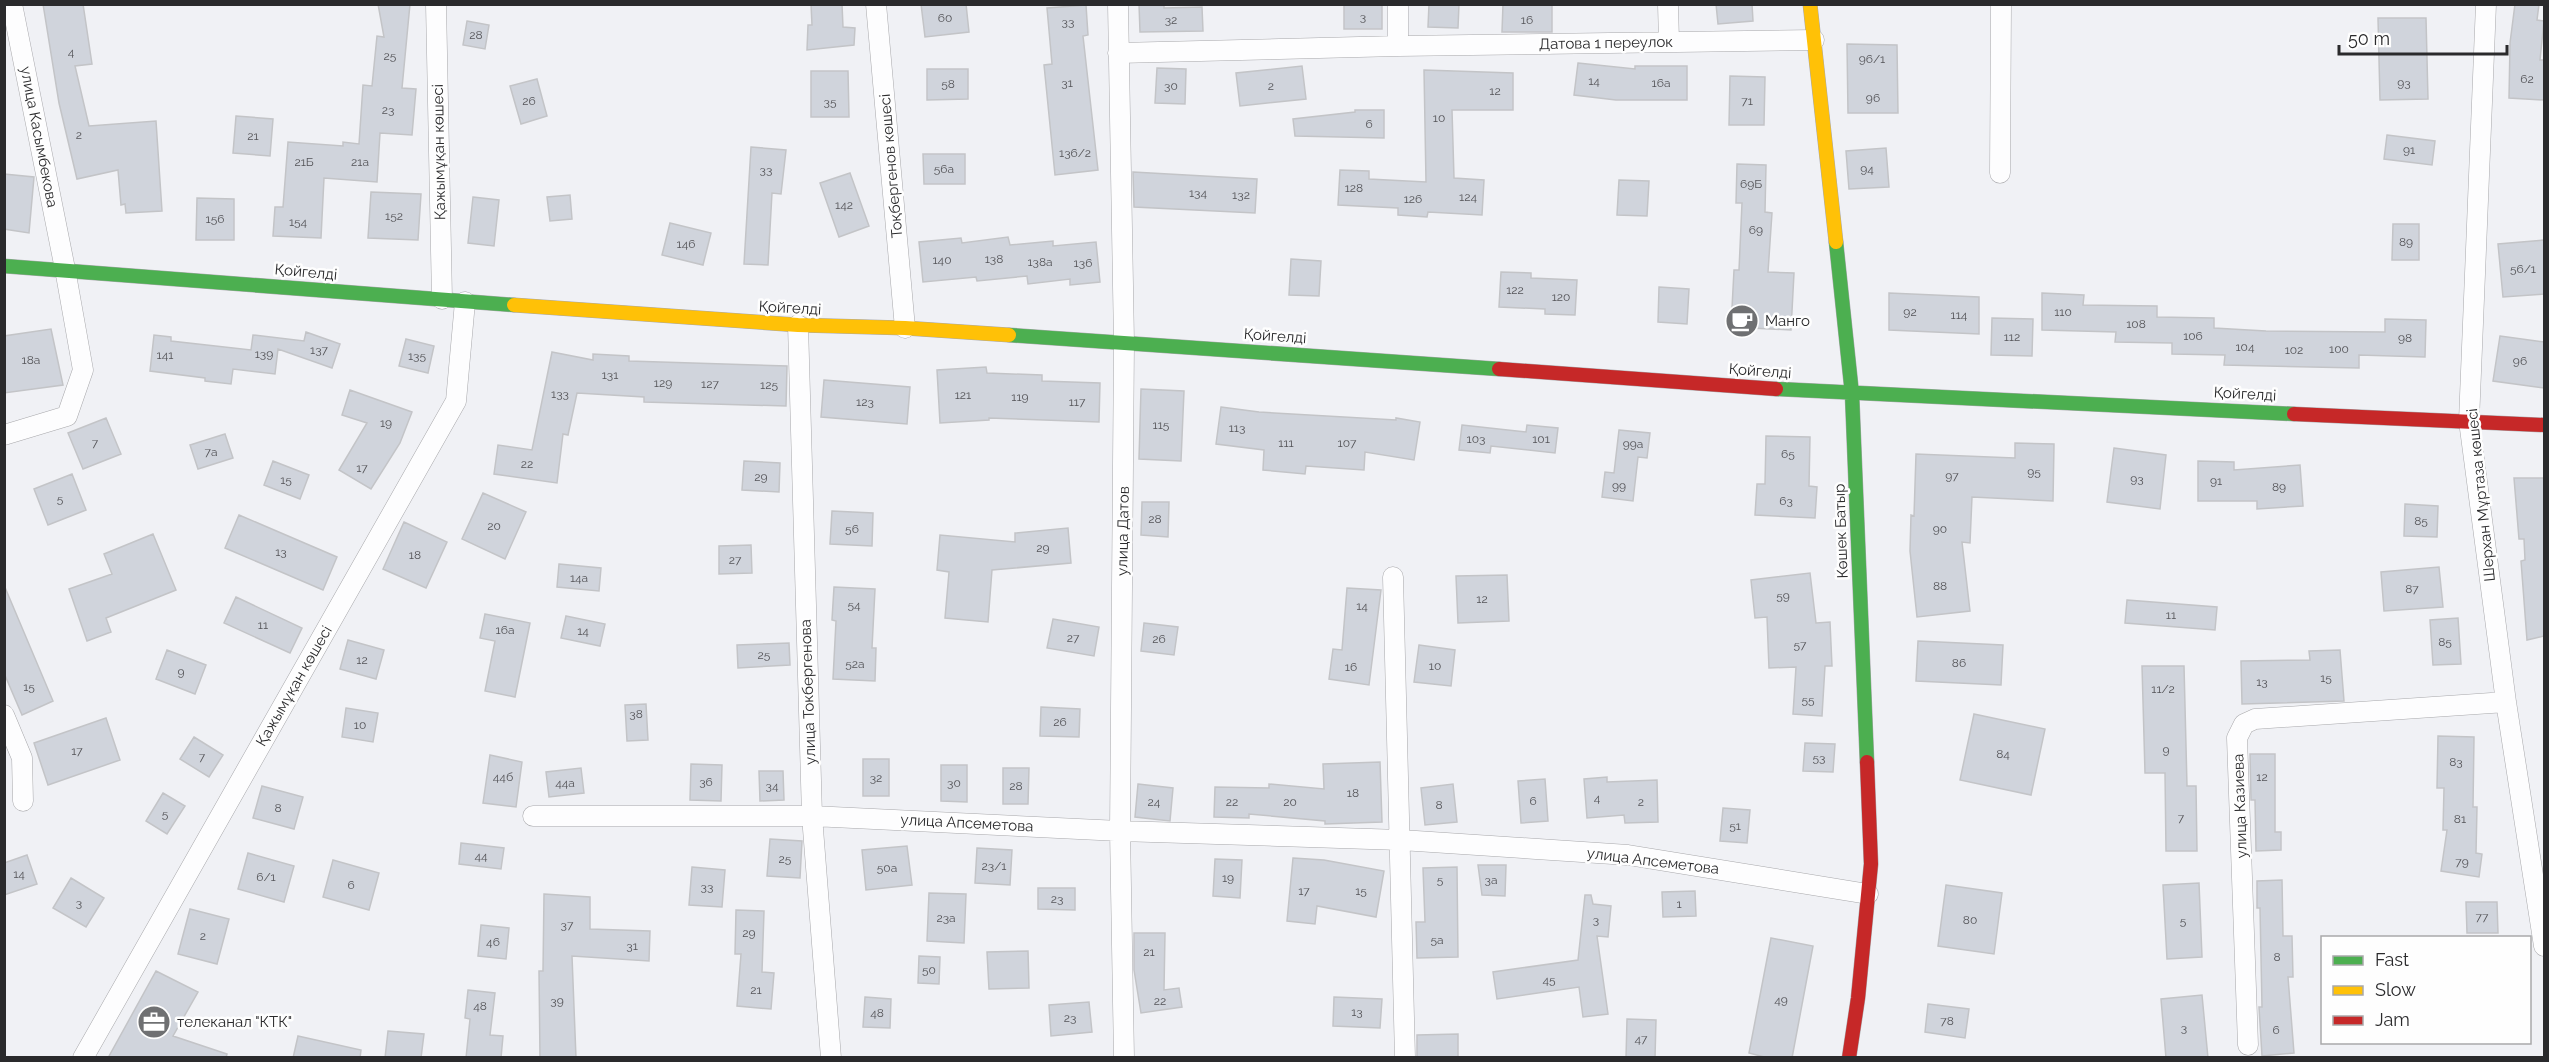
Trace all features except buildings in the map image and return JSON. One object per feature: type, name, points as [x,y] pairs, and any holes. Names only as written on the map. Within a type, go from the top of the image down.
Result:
[{"type":"street","name":"улица Касымбекова","points":[[4,435],[67,416],[82,370],[65,269],[12,4]]},
{"type":"street","name":"Қажымұқан көшесі","points":[[436,4],[442,299]]},
{"type":"street","name":"Тоқбергенов көшесі","points":[[876,4],[905,328]]},
{"type":"street","name":"улица Датов","points":[[1118,4],[1125,342],[1120,831],[1124,1058]]},
{"type":"street","points":[[1398,4],[1398,46]]},
{"type":"street","points":[[1668,4],[1669,42]]},
{"type":"street","name":"Көшек Батыр","points":[[1810,4],[1852,394],[1871,864],[1858,999],[1849,1058]]},
{"type":"street","points":[[2000,173],[2001,4]]},
{"type":"street","name":"Шерхан Мұртаза көшесі","points":[[2486,4],[2469,421],[2506,702],[2544,946]]},
{"type":"street","name":"Датова 1 переулок","points":[[1118,53],[1814,40]]},
{"type":"street","name":"Қойгелді","points":[[4,266],[798,326],[905,328],[1125,342],[1852,394],[2544,425]]},
{"type":"street","name":"Қажымұқан көшесі","points":[[83,1058],[456,401],[465,302]]},
{"type":"street","name":"улица Токбергенова","points":[[798,326],[812,816],[831,1058]]},
{"type":"street","points":[[1393,577],[1405,1058]]},
{"type":"street","name":"улица Казиева","points":[[2248,1045],[2237,738],[2244,724],[2255,719],[2506,702]]},
{"type":"street","points":[[4,715],[22,758],[23,801]]},
{"type":"street","name":"улица Апсеметова","points":[[533,816],[812,816],[1120,831],[1401,840],[1628,855],[1868,894]]},
{"type":"traffic: fast","points":[[1836,242],[1852,394],[1867,762]]},
{"type":"traffic: fast","points":[[4,266],[514,305]]},
{"type":"traffic: fast","points":[[1009,335],[1499,369]]},
{"type":"traffic: fast","points":[[1776,389],[2294,414]]},
{"type":"traffic: slow","points":[[1810,4],[1836,242]]},
{"type":"traffic: slow","points":[[514,305],[798,325],[905,328],[1009,335]]},
{"type":"traffic: jam","points":[[1499,369],[1776,389]]},
{"type":"traffic: jam","points":[[2294,414],[2544,425]]},
{"type":"traffic: jam","points":[[1849,1058],[1858,998],[1871,864],[1867,762]]},
{"type":"place","name":"Манго","points":[[1742,321]]},
{"type":"place","name":"телеканал \"КТК\"","points":[[154,1022]]}]
